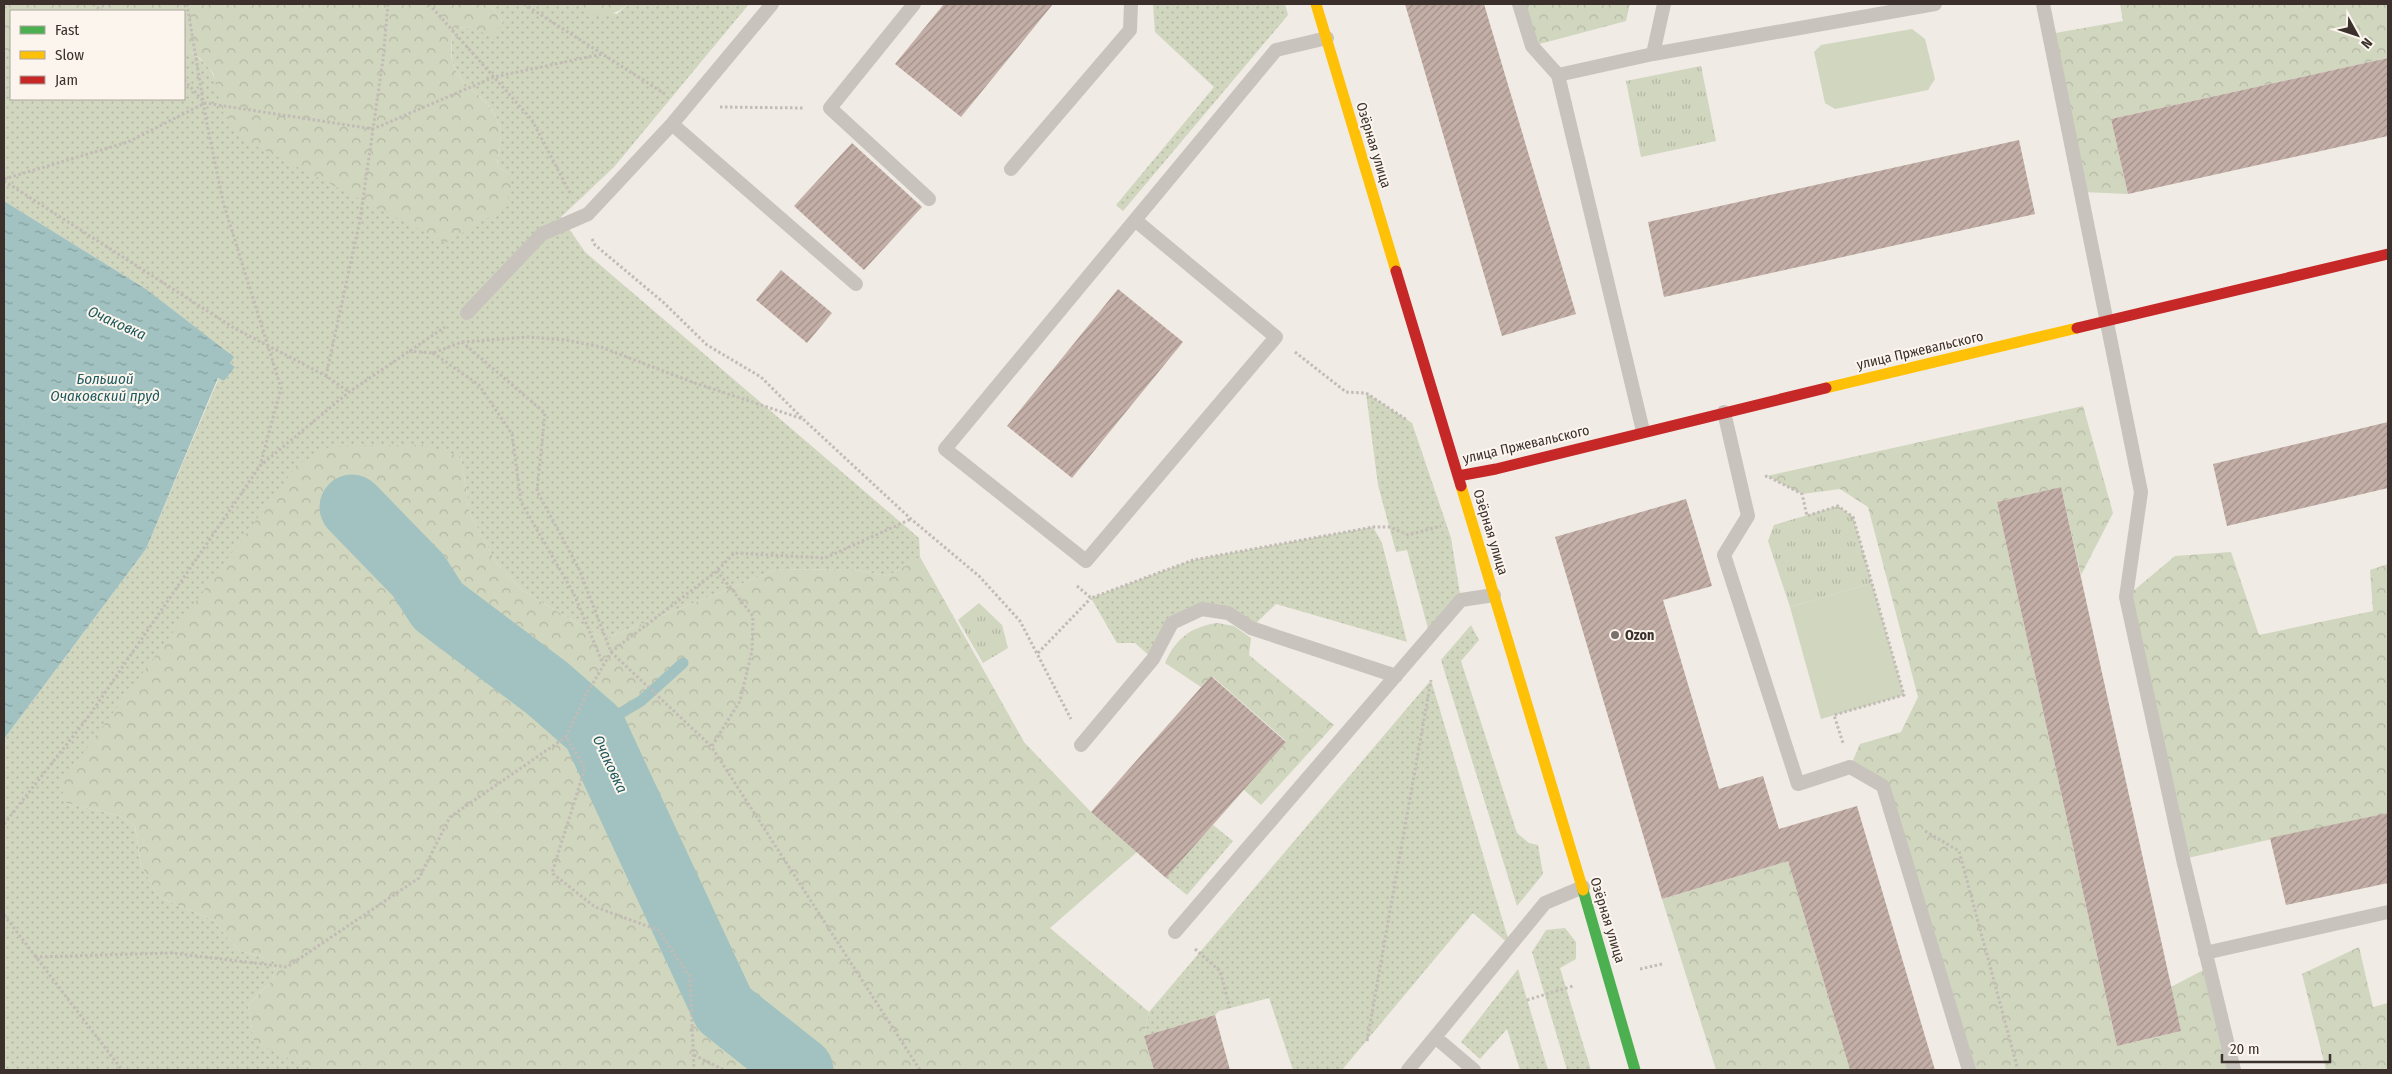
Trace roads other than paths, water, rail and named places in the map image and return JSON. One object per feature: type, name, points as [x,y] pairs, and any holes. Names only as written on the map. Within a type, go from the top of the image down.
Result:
[{"type":"street","name":"Озёрная улица","points":[[1316,4],[1583,887],[1635,1070]]},
{"type":"street","name":"улица Пржевальского","points":[[1458,476],[1496,469],[1643,431],[2388,254]]},
{"type":"lane","points":[[467,313],[542,234],[588,214],[672,124],[772,4]]},
{"type":"lane","points":[[914,4],[830,108],[929,199]]},
{"type":"lane","points":[[1011,169],[1130,30],[1131,4]]},
{"type":"lane","points":[[1519,4],[1532,46],[1558,75],[1643,431]]},
{"type":"lane","points":[[1652,54],[1664,4]]},
{"type":"lane","points":[[1558,75],[1652,54],[1935,4]]},
{"type":"lane","points":[[2044,4],[2109,320],[2141,492],[2126,597],[2205,953],[2234,1070]]},
{"type":"lane","points":[[1134,220],[1276,337],[1086,561],[945,449],[1134,220],[1276,50],[1327,38]]},
{"type":"lane","points":[[672,124],[856,284]]},
{"type":"lane","points":[[1724,412],[1748,516],[1724,555],[1798,784],[1850,767],[1883,786],[1969,1070]]},
{"type":"lane","points":[[1175,932],[1461,600],[1494,595]]},
{"type":"lane","points":[[1081,745],[1153,659],[1172,623],[1202,609],[1228,613],[1251,628],[1396,676]]},
{"type":"lane","points":[[1408,1070],[1545,902],[1583,887]]},
{"type":"lane","points":[[2205,953],[2388,912]]},
{"type":"lane","points":[[1435,1037],[1474,1070]]},
{"type":"water","name":"Большой Очаковский пруд","points":[[4,201],[146,289],[234,357],[230,363],[235,367],[224,381],[218,378],[146,549],[4,739]]},
{"type":"waterway","name":"Очаковка","points":[[352,507],[418,575],[438,606],[547,688],[594,729],[724,1009],[801,1070]]},
{"type":"waterway","points":[[594,729],[641,701],[683,663]]},
{"type":"place","name":"Ozon","points":[[1615,635]]}]
